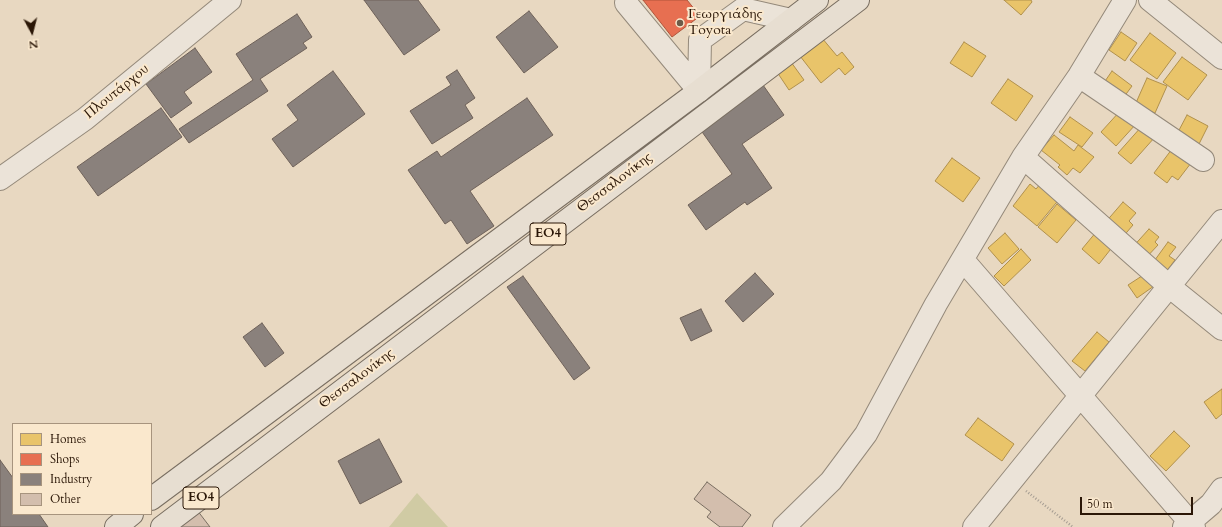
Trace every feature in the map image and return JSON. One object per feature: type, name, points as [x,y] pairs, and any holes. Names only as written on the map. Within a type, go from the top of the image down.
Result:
[{"type":"main road","name":"Θεσσαλονίκης","points":[[152,498],[700,91],[817,0]]},
{"type":"main road","name":"Θεσσαλονίκης","points":[[162,527],[858,0]]},
{"type":"main road","points":[[116,527],[131,515]]},
{"type":"street","name":"Πλουτάρχου","points":[[0,179],[85,119],[230,0]]},
{"type":"street","points":[[784,527],[831,481],[866,434],[936,304],[1023,157],[1079,76],[1125,0]]},
{"type":"street","points":[[1150,0],[1222,58]]},
{"type":"street","points":[[626,3],[700,91]]},
{"type":"street","points":[[700,91],[700,40],[743,9],[791,20]]},
{"type":"street","points":[[1079,76],[1203,160]]},
{"type":"street","points":[[1023,157],[1170,287],[1222,329]]},
{"type":"street","points":[[974,527],[1222,221]]},
{"type":"street","points":[[963,260],[1189,525],[1211,504],[1222,489]]},
{"type":"path","points":[[1011,480],[1073,527]]},
{"type":"shaded area","points":[[417,493],[448,527],[389,527]]},
{"type":"building: Homes","points":[[1004,0],[1031,0],[1032,2],[1021,15]]},
{"type":"building: Homes","points":[[1121,32],[1137,43],[1125,61],[1109,50]]},
{"type":"building: Homes","points":[[1150,33],[1176,53],[1157,79],[1130,60]]},
{"type":"building: Homes","points":[[822,38],[837,56],[842,52],[854,67],[845,75],[839,68],[821,83],[800,56]]},
{"type":"building: Homes","points":[[964,42],[986,56],[972,77],[950,63]]},
{"type":"building: Homes","points":[[1182,57],[1207,75],[1188,100],[1163,82]]},
{"type":"building: Homes","points":[[791,62],[804,80],[789,90],[777,72]]},
{"type":"building: Homes","points":[[1112,71],[1132,86],[1121,101],[1101,87]]},
{"type":"building: Homes","points":[[1147,78],[1167,86],[1155,113],[1135,105]]},
{"type":"building: Homes","points":[[1008,79],[1033,96],[1016,121],[991,103]]},
{"type":"building: Homes","points":[[1121,110],[1136,124],[1116,146],[1101,132]]},
{"type":"building: Homes","points":[[1187,115],[1208,126],[1198,146],[1177,134]]},
{"type":"building: Homes","points":[[1070,117],[1093,133],[1082,147],[1059,132]]},
{"type":"building: Homes","points":[[1142,126],[1155,137],[1131,164],[1118,153]]},
{"type":"building: Homes","points":[[1054,135],[1074,151],[1078,145],[1094,157],[1080,173],[1073,168],[1067,175],[1058,167],[1060,165],[1041,150]]},
{"type":"building: Homes","points":[[1172,149],[1191,163],[1178,180],[1172,176],[1167,183],[1154,173]]},
{"type":"building: Homes","points":[[952,158],[980,178],[963,202],[935,181]]},
{"type":"building: Homes","points":[[1042,182],[1061,197],[1037,226],[1013,206],[1030,184],[1036,189]]},
{"type":"building: Homes","points":[[1123,202],[1136,213],[1129,221],[1133,225],[1121,239],[1104,224]]},
{"type":"building: Homes","points":[[1057,204],[1076,220],[1057,243],[1038,227]]},
{"type":"building: Homes","points":[[1149,229],[1159,237],[1155,242],[1158,245],[1143,261],[1130,250]]},
{"type":"building: Homes","points":[[1097,231],[1114,245],[1099,264],[1082,249]]},
{"type":"building: Homes","points":[[1005,233],[1019,249],[1002,264],[988,248]]},
{"type":"building: Homes","points":[[1168,242],[1176,247],[1169,256],[1175,260],[1165,273],[1152,264]]},
{"type":"building: Homes","points":[[1021,249],[1031,260],[1004,286],[994,276]]},
{"type":"building: Homes","points":[[1145,274],[1154,286],[1137,298],[1128,285]]},
{"type":"building: Homes","points":[[1097,332],[1109,342],[1085,371],[1072,361]]},
{"type":"building: Homes","points":[[1222,389],[1222,414],[1216,419],[1204,402]]},
{"type":"building: Homes","points":[[978,418],[1014,444],[1002,461],[965,435]]},
{"type":"building: Homes","points":[[1174,431],[1190,446],[1166,471],[1150,456]]},
{"type":"building: Shops","points":[[643,0],[687,0],[700,16],[672,37]]},
{"type":"building: Industry","points":[[364,0],[418,0],[440,30],[404,55]]},
{"type":"building: Industry","points":[[529,11],[558,47],[524,73],[496,37]]},
{"type":"building: Industry","points":[[297,14],[312,37],[303,43],[307,48],[260,79],[268,91],[189,143],[179,129],[253,80],[236,54]]},
{"type":"building: Industry","points":[[195,48],[212,72],[184,92],[192,103],[171,118],[146,84]]},
{"type":"building: Industry","points":[[457,70],[475,98],[465,105],[473,118],[432,144],[410,111],[451,85],[446,77]]},
{"type":"building: Industry","points":[[333,71],[365,114],[293,167],[272,139],[298,120],[287,105]]},
{"type":"building: Industry","points":[[763,85],[784,115],[742,144],[772,188],[747,205],[745,202],[706,230],[688,205],[732,174],[700,129]]},
{"type":"building: Industry","points":[[527,98],[553,135],[470,191],[494,226],[467,244],[451,220],[445,224],[408,170],[437,151],[441,157]]},
{"type":"building: Industry","points":[[161,108],[182,137],[98,196],[77,167]]},
{"type":"building: Industry","points":[[755,273],[774,294],[743,322],[725,301]]},
{"type":"building: Industry","points":[[523,276],[590,368],[574,380],[507,287]]},
{"type":"building: Industry","points":[[701,309],[712,331],[691,341],[680,318]]},
{"type":"building: Industry","points":[[262,323],[284,353],[265,367],[243,337]]},
{"type":"building: Industry","points":[[379,439],[402,482],[360,504],[338,461]]},
{"type":"building: Industry","points":[[0,460],[12,477],[12,515],[40,515],[48,527],[0,527]]},
{"type":"building: Other","points":[[707,482],[751,515],[742,527],[720,527],[707,517],[711,512],[694,499]]},
{"type":"building: Other","points":[[197,510],[210,527],[175,527]]},
{"type":"place","name":"Γεωργιάδης Toyota","points":[[680,23]]}]
